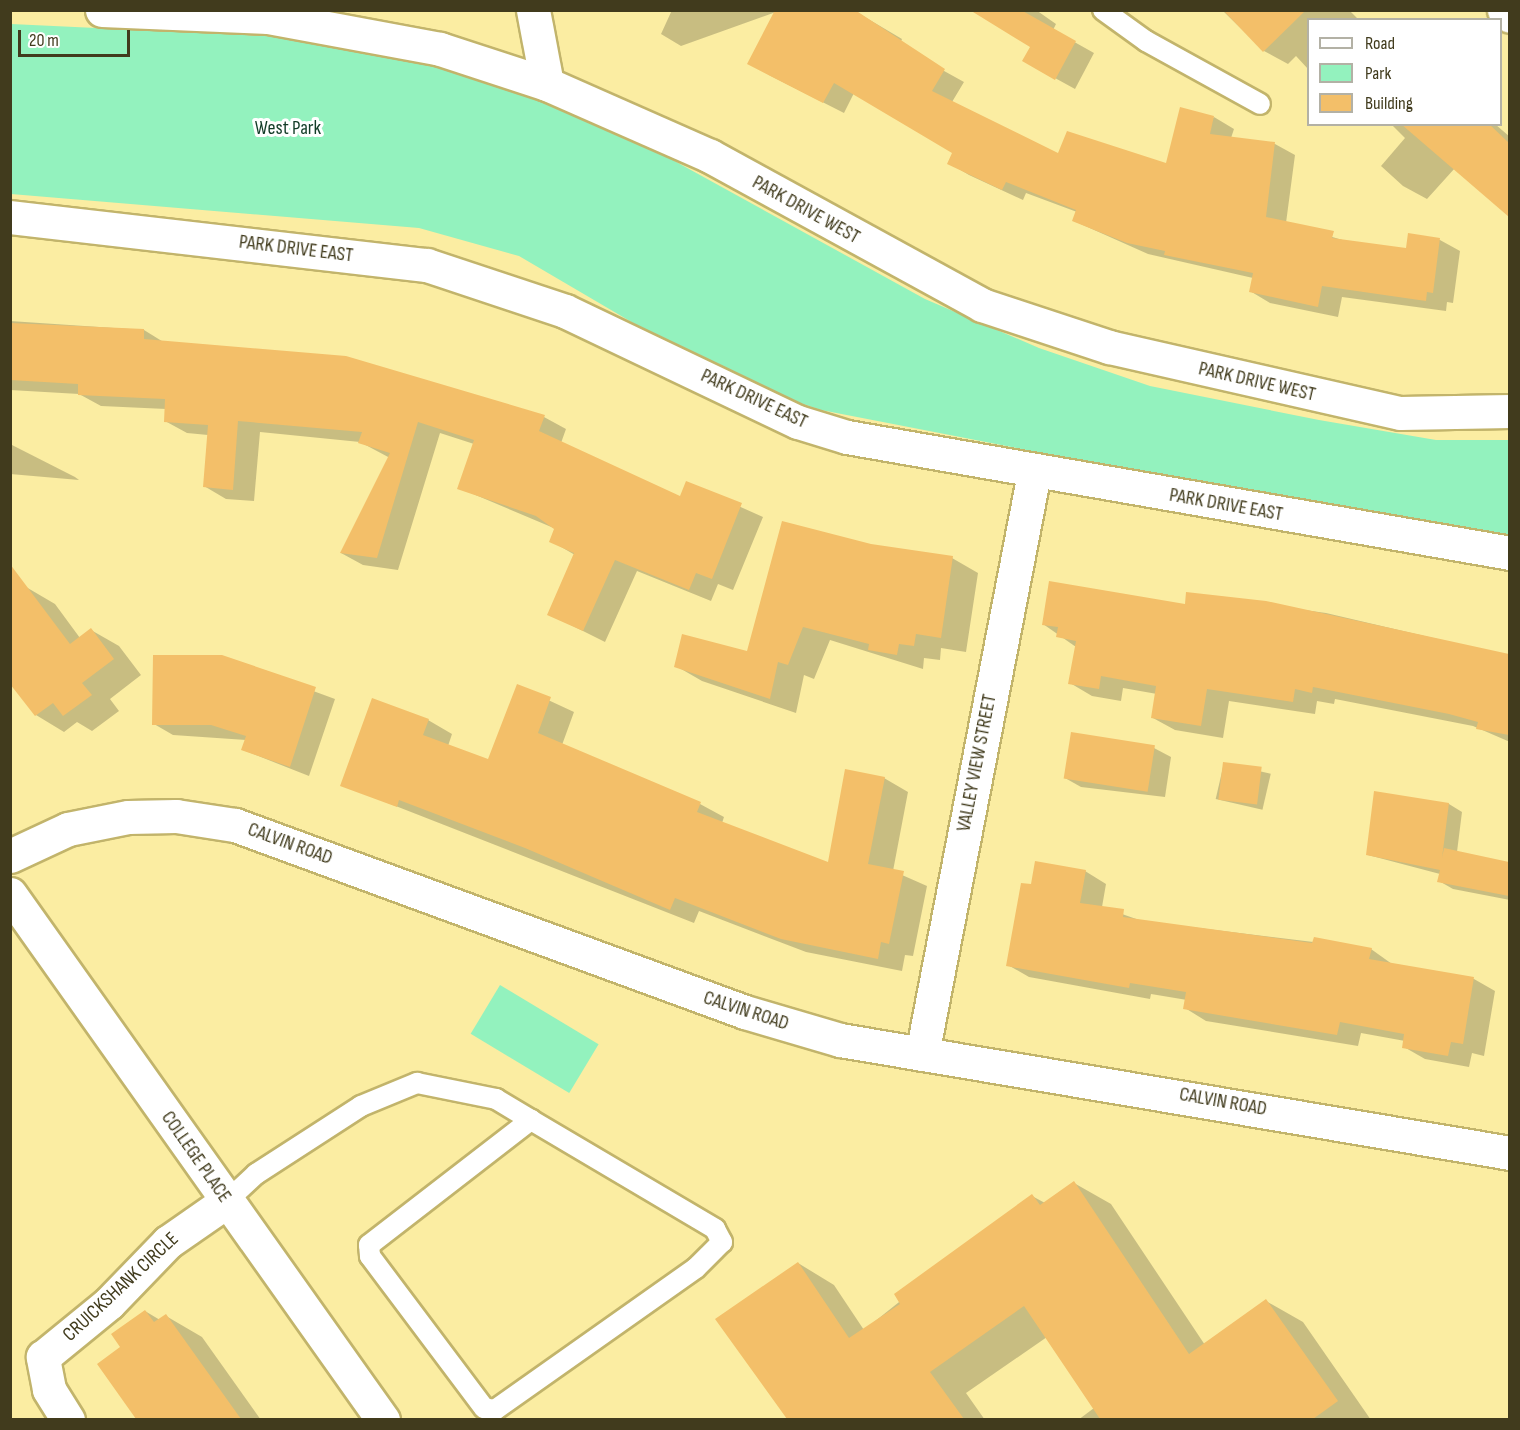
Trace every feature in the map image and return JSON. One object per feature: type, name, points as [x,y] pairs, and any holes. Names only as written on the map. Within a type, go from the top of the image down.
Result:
[{"type":"street","name":"PARK DRIVE WEST","points":[[102,10],[268,17],[440,50],[547,84],[710,156],[993,308],[1109,347],[1400,413],[1509,411]]},
{"type":"street","points":[[533,10],[547,84]]},
{"type":"street","points":[[1504,10],[1509,16]]},
{"type":"street","name":"PARK DRIVE EAST","points":[[10,217],[427,265],[565,311],[798,422],[847,437],[1034,473],[1509,553]]},
{"type":"street","name":"VALLEY VIEW STREET","points":[[922,1054],[1034,473]]},
{"type":"street","name":"CALVIN ROAD","points":[[10,856],[68,829],[128,817],[176,816],[235,825],[745,1012],[840,1040],[1509,1153]]},
{"type":"street","name":"COLLEGE PLACE","points":[[10,894],[383,1419]]},
{"type":"street","name":"CRUICKSHANK CIRCLE","points":[[68,1419],[49,1389],[43,1357],[109,1303],[168,1242],[227,1201]]},
{"type":"lane","points":[[1103,10],[1146,41],[1260,104]]},
{"type":"lane","points":[[227,1201],[256,1174],[361,1106],[417,1083],[496,1099],[715,1229],[722,1242],[696,1268],[495,1410],[484,1408],[370,1256],[369,1245],[531,1120]]},
{"type":"green space","name":"West Park","points":[[11,24],[308,38],[463,70],[530,93],[620,131],[925,299],[1039,348],[1150,386],[1319,420],[1436,440],[1509,440],[1509,544],[821,410],[767,392],[669,344],[519,256],[419,228],[11,194]]},
{"type":"green space","points":[[500,985],[599,1044],[569,1093],[471,1034]]},
{"type":"building","points":[[775,10],[855,10],[945,69],[932,91],[1058,153],[1067,131],[1166,163],[1180,107],[1214,116],[1210,134],[1275,142],[1266,217],[1334,231],[1332,238],[1406,248],[1408,233],[1440,238],[1433,293],[1427,292],[1426,301],[1322,286],[1318,307],[1249,292],[1253,273],[1164,255],[1165,251],[1127,243],[1072,221],[1076,210],[1006,182],[1002,190],[947,164],[952,153],[834,83],[823,103],[747,64]]},
{"type":"building","points":[[1021,10],[1076,41],[1055,80],[1022,61],[1030,47],[973,12]]},
{"type":"building","points":[[1223,10],[1306,10],[1263,52]]},
{"type":"building","points":[[1403,126],[1491,126],[1509,143],[1509,217]]},
{"type":"building","points":[[10,323],[144,329],[144,339],[346,356],[545,415],[539,431],[680,496],[686,481],[742,503],[712,579],[696,573],[689,590],[615,560],[583,631],[547,615],[574,553],[549,542],[554,529],[536,516],[457,489],[474,440],[418,422],[377,558],[340,553],[390,453],[358,443],[362,432],[238,421],[233,490],[203,487],[208,425],[164,422],[165,399],[78,395],[78,384],[10,380]]},
{"type":"building","points":[[782,521],[871,544],[953,556],[941,638],[916,634],[914,646],[899,644],[897,655],[868,650],[869,644],[803,627],[788,665],[778,662],[770,699],[674,667],[682,634],[747,651]]},
{"type":"building","points":[[10,564],[70,644],[91,628],[114,659],[82,683],[92,695],[63,716],[53,703],[35,716],[10,684]]},
{"type":"building","points":[[1049,581],[1185,604],[1186,592],[1266,601],[1509,654],[1509,735],[1476,729],[1478,722],[1449,714],[1313,687],[1312,693],[1295,689],[1293,702],[1207,689],[1201,726],[1151,718],[1156,686],[1101,676],[1099,689],[1068,684],[1076,641],[1056,637],[1058,627],[1042,625]]},
{"type":"building","points":[[153,655],[222,655],[316,687],[290,767],[241,750],[246,736],[211,725],[152,725]]},
{"type":"building","points":[[517,684],[551,697],[538,733],[701,802],[697,812],[828,862],[845,769],[885,777],[868,864],[904,871],[889,944],[881,942],[878,959],[781,939],[675,898],[670,910],[525,848],[399,800],[397,807],[340,786],[372,698],[429,719],[423,735],[488,759]]},
{"type":"building","points":[[1071,732],[1155,745],[1148,792],[1064,778]]},
{"type":"building","points":[[1223,762],[1262,767],[1257,804],[1218,800]]},
{"type":"building","points":[[1374,791],[1449,803],[1442,858],[1444,848],[1509,862],[1509,896],[1437,882],[1440,870],[1366,855]]},
{"type":"building","points":[[1035,861],[1086,870],[1080,903],[1124,909],[1123,917],[1312,943],[1314,937],[1372,948],[1369,959],[1474,977],[1463,1044],[1451,1042],[1448,1056],[1402,1048],[1404,1034],[1340,1022],[1337,1035],[1183,1009],[1186,992],[1130,983],[1129,988],[1006,966],[1021,883],[1031,884]]},
{"type":"building","points":[[1074,1181],[1189,1354],[1266,1299],[1338,1401],[1313,1419],[1100,1419],[1024,1306],[930,1372],[964,1419],[787,1419],[715,1319],[798,1262],[849,1338],[900,1304],[894,1294],[1032,1194],[1040,1205]]},
{"type":"building","points":[[145,1310],[154,1322],[166,1314],[241,1419],[136,1419],[97,1364],[120,1347],[111,1334]]}]
